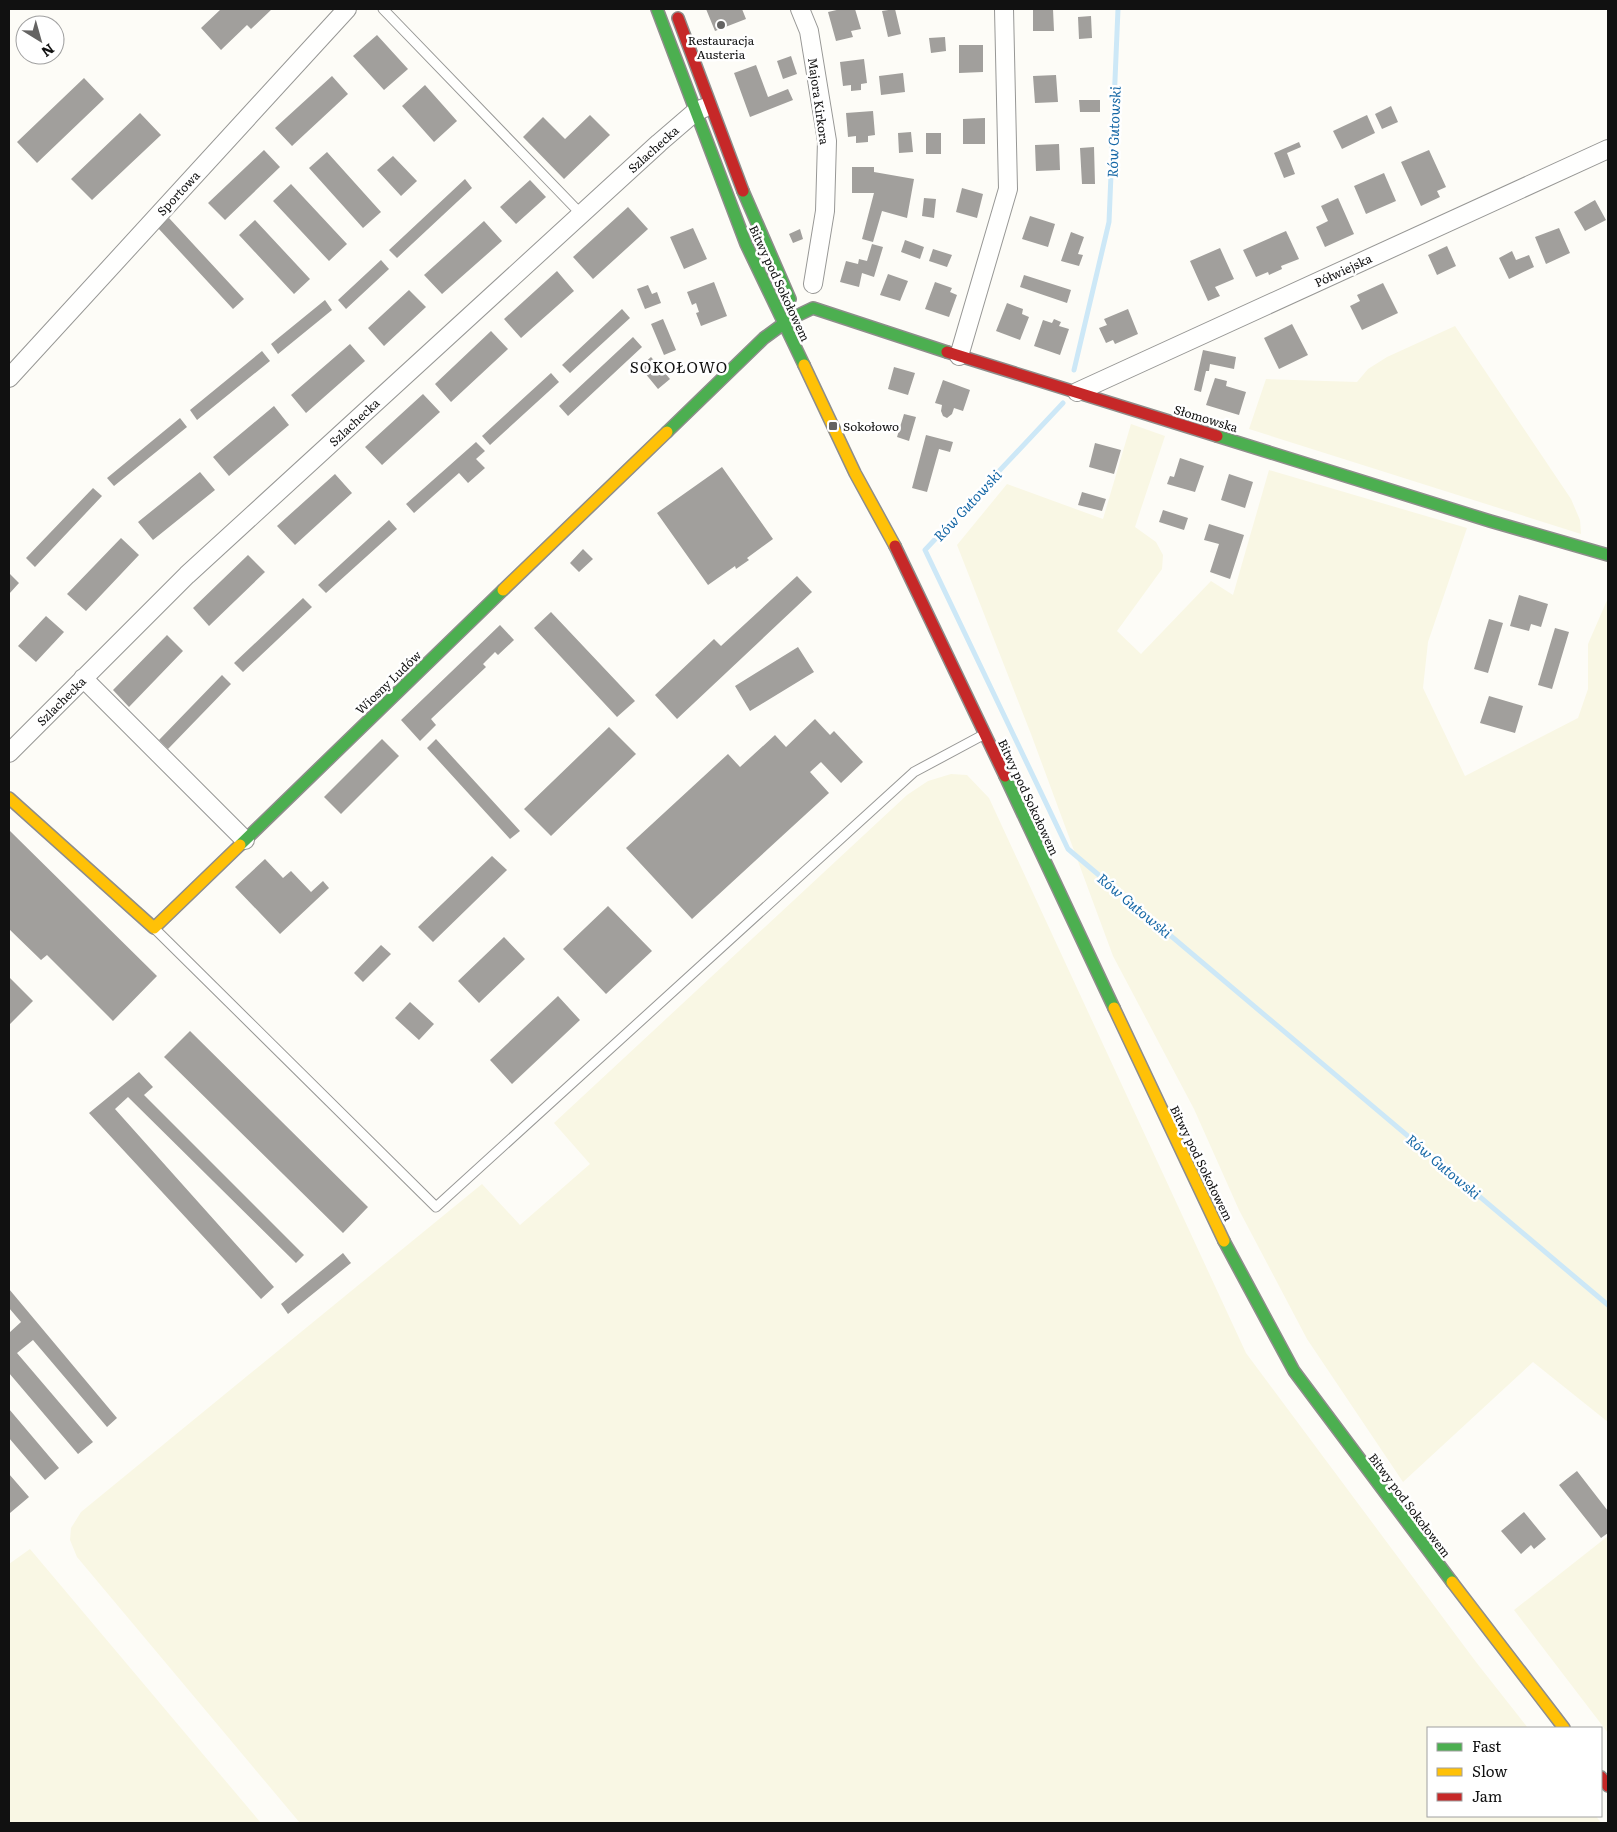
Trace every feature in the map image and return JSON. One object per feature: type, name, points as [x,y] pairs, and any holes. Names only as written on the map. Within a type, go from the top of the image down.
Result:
[{"type":"street","name":"Sportowa","points":[[9,378],[347,9]]},
{"type":"street","name":"Bitwy pod Sokołowem","points":[[657,9],[750,205],[799,319]]},
{"type":"street","name":"Bitwy pod Sokołowem","points":[[675,9],[703,109],[746,244],[855,473],[902,558],[1236,1265],[1294,1371],[1370,1476],[1563,1727]]},
{"type":"street","name":"Majora Kirkora","points":[[800,9],[808,31],[827,141],[825,211],[813,284]]},
{"type":"street","points":[[959,356],[1008,189],[1004,9]]},
{"type":"street","name":"Szlachecka","points":[[9,753],[188,575],[581,214],[703,109]]},
{"type":"street","name":"Półwiejska","points":[[1078,392],[1608,148]]},
{"type":"street","name":"Słomowska","points":[[799,319],[813,308],[959,356],[1490,521],[1608,555]]},
{"type":"street","name":"Wiosny Ludów","points":[[154,928],[758,344],[783,322],[799,319]]},
{"type":"street","name":"Bitwy pod Sokołowem","points":[[880,493],[902,558]]},
{"type":"street","points":[[84,678],[245,840]]},
{"type":"street","points":[[9,798],[154,928]]},
{"type":"lane","points":[[383,9],[581,214]]},
{"type":"lane","points":[[154,928],[436,1208],[914,772],[985,734]]},
{"type":"shaded area","points":[[1455,326],[1571,499],[1580,520],[1581,534],[1249,429],[1266,379],[1357,382],[1368,369],[1387,357]]},
{"type":"shaded area","points":[[1131,424],[1165,436],[1135,527],[1156,542],[1163,555],[1162,569],[1117,631],[1141,654],[1211,581],[1233,595],[1269,470],[1467,528],[1428,642],[1423,688],[1465,776],[1578,718],[1588,689],[1588,644],[1608,598],[1608,1422],[1533,1362],[1403,1482],[1307,1339],[1239,1210],[1194,1109],[1113,956],[1031,734],[957,545],[1007,484],[1103,519]]},
{"type":"shaded area","points":[[951,774],[967,775],[989,798],[1246,1353],[1476,1662],[1527,1727],[1427,1727],[1427,1817],[1597,1817],[1601,1823],[300,1823],[77,1557],[70,1540],[71,1528],[81,1512],[482,1184],[520,1225],[590,1164],[554,1123],[907,795],[928,781]]},
{"type":"shaded area","points":[[1608,1536],[1608,1733],[1514,1610]]},
{"type":"shaded area","points":[[30,1549],[261,1823],[9,1823],[9,1564]]},
{"type":"building","points":[[221,9],[272,9],[251,29],[247,25],[221,50],[201,28]]},
{"type":"building","name":"Restauracja Austeria","points":[[706,9],[742,9],[746,19],[715,31]]},
{"type":"building","points":[[841,9],[855,9],[861,29],[851,31],[853,37],[836,41],[828,12]]},
{"type":"building","points":[[895,9],[901,34],[888,37],[882,11]]},
{"type":"building","points":[[1033,9],[1053,9],[1054,31],[1033,31]]},
{"type":"building","points":[[1091,16],[1092,38],[1079,39],[1078,17]]},
{"type":"building","points":[[377,35],[408,69],[384,90],[353,56]]},
{"type":"building","points":[[945,37],[946,51],[931,53],[929,38]]},
{"type":"building","points":[[959,45],[983,45],[983,72],[959,73]]},
{"type":"building","points":[[791,56],[797,74],[783,79],[777,61]]},
{"type":"building","points":[[864,59],[867,83],[861,84],[861,90],[851,91],[851,85],[843,86],[840,62]]},
{"type":"building","points":[[756,65],[768,97],[788,89],[793,100],[750,117],[734,73]]},
{"type":"building","points":[[903,73],[905,92],[881,95],[879,76]]},
{"type":"building","points":[[1056,75],[1058,102],[1035,103],[1033,76]]},
{"type":"building","points":[[332,76],[348,94],[292,146],[275,128]]},
{"type":"building","points":[[84,78],[104,99],[37,163],[17,142]]},
{"type":"building","points":[[425,85],[457,121],[434,142],[402,106]]},
{"type":"building","points":[[1079,100],[1100,100],[1100,112],[1080,112]]},
{"type":"building","points":[[1391,106],[1398,122],[1382,129],[1375,114]]},
{"type":"building","points":[[873,111],[875,135],[868,136],[868,142],[856,143],[856,136],[848,137],[846,113]]},
{"type":"building","points":[[140,113],[161,135],[92,200],[71,179]]},
{"type":"building","points":[[590,115],[610,135],[564,179],[523,137],[543,117],[565,139]]},
{"type":"building","points":[[1367,115],[1375,133],[1342,149],[1333,131]]},
{"type":"building","points":[[985,118],[985,144],[963,144],[963,119]]},
{"type":"building","points":[[911,132],[913,152],[899,153],[898,133]]},
{"type":"building","points":[[926,133],[941,133],[941,154],[926,154]]},
{"type":"building","points":[[1299,142],[1301,147],[1287,153],[1295,174],[1284,178],[1274,153]]},
{"type":"building","points":[[1059,144],[1060,170],[1036,171],[1035,145]]},
{"type":"building","points":[[1094,147],[1095,184],[1082,184],[1080,148]]},
{"type":"building","points":[[264,150],[280,167],[225,220],[208,203]]},
{"type":"building","points":[[1429,150],[1446,187],[1437,191],[1440,197],[1421,206],[1401,162]]},
{"type":"building","points":[[327,152],[381,212],[363,228],[309,168]]},
{"type":"building","points":[[393,156],[417,181],[401,196],[377,170]]},
{"type":"building","points":[[852,167],[874,167],[874,172],[914,179],[907,218],[882,211],[873,242],[862,239],[874,193],[852,193]]},
{"type":"building","points":[[1384,173],[1396,201],[1366,214],[1354,186]]},
{"type":"building","points":[[465,179],[472,188],[397,258],[389,250]]},
{"type":"building","points":[[530,180],[546,197],[516,224],[500,207]]},
{"type":"building","points":[[291,184],[347,244],[329,261],[273,201]]},
{"type":"building","points":[[962,188],[983,194],[977,218],[956,212]]},
{"type":"building","points":[[924,198],[936,199],[934,218],[922,216]]},
{"type":"building","points":[[1338,198],[1354,234],[1325,247],[1316,227],[1328,221],[1321,206]]},
{"type":"building","points":[[1595,200],[1606,220],[1585,231],[1574,212]]},
{"type":"building","points":[[628,207],[648,229],[593,279],[573,257]]},
{"type":"building","points":[[1030,216],[1055,224],[1048,247],[1022,239]]},
{"type":"building","points":[[169,218],[244,299],[233,309],[158,228]]},
{"type":"building","points":[[255,220],[310,279],[294,294],[239,235]]},
{"type":"building","points":[[484,221],[502,241],[442,294],[424,275]]},
{"type":"building","points":[[693,228],[707,259],[684,269],[670,237]]},
{"type":"building","points":[[1559,228],[1570,253],[1546,264],[1535,237]]},
{"type":"building","points":[[800,229],[803,239],[793,243],[789,234]]},
{"type":"building","points":[[1286,231],[1299,259],[1281,266],[1282,269],[1269,275],[1268,272],[1256,277],[1243,250]]},
{"type":"building","points":[[1071,232],[1084,237],[1078,254],[1083,255],[1079,266],[1061,261]]},
{"type":"building","points":[[905,240],[924,247],[920,259],[901,252]]},
{"type":"building","points":[[872,244],[883,247],[874,277],[862,273],[859,287],[840,282],[846,261],[858,264],[859,259],[867,261]]},
{"type":"building","points":[[1447,246],[1456,266],[1437,275],[1428,255]]},
{"type":"building","points":[[1220,248],[1234,279],[1215,287],[1220,296],[1208,301],[1190,261]]},
{"type":"building","points":[[933,249],[952,255],[947,267],[929,261]]},
{"type":"building","points":[[1512,251],[1516,260],[1529,255],[1534,267],[1509,279],[1499,258]]},
{"type":"building","points":[[381,260],[389,269],[346,309],[338,300]]},
{"type":"building","points":[[557,271],[574,291],[521,338],[504,319]]},
{"type":"building","points":[[888,274],[908,281],[900,301],[880,295]]},
{"type":"building","points":[[1024,275],[1071,290],[1067,303],[1020,287]]},
{"type":"building","points":[[714,282],[727,316],[701,326],[696,313],[699,312],[696,303],[692,305],[687,292]]},
{"type":"building","points":[[935,282],[952,288],[950,292],[957,295],[949,317],[925,309]]},
{"type":"building","points":[[1383,283],[1398,313],[1362,330],[1350,306],[1360,301],[1357,295]]},
{"type":"building","points":[[648,285],[652,294],[657,292],[661,303],[645,309],[637,289]]},
{"type":"building","points":[[409,290],[426,307],[384,346],[368,328]]},
{"type":"building","points":[[325,300],[332,310],[278,354],[271,344]]},
{"type":"building","points":[[1007,303],[1023,309],[1022,314],[1029,317],[1020,340],[996,331]]},
{"type":"building","points":[[622,309],[630,318],[570,373],[562,365]]},
{"type":"building","points":[[1128,309],[1138,334],[1115,344],[1113,340],[1106,343],[1099,328],[1107,325],[1104,319]]},
{"type":"building","points":[[663,319],[676,350],[664,355],[651,324]]},
{"type":"building","points":[[1054,319],[1061,322],[1059,326],[1069,329],[1060,355],[1034,346],[1043,320],[1052,323]]},
{"type":"building","points":[[1292,324],[1308,355],[1279,369],[1264,338]]},
{"type":"building","points":[[491,331],[508,349],[451,402],[435,384]]},
{"type":"building","points":[[633,337],[642,347],[568,416],[559,406]]},
{"type":"building","points":[[350,344],[365,361],[306,413],[291,395]]},
{"type":"building","points":[[1203,350],[1236,357],[1234,369],[1210,364],[1209,371],[1206,371],[1201,392],[1194,390]]},
{"type":"building","points":[[262,351],[270,361],[197,420],[190,410]]},
{"type":"building","points":[[651,357],[670,379],[658,389],[640,367]]},
{"type":"building","points":[[894,367],[915,373],[908,395],[888,389]]},
{"type":"building","points":[[551,373],[559,382],[490,445],[482,436]]},
{"type":"building","points":[[1215,378],[1227,381],[1226,386],[1246,392],[1239,415],[1206,405]]},
{"type":"building","points":[[943,380],[970,390],[963,411],[954,408],[952,414],[947,418],[943,416],[941,411],[942,405],[935,403]]},
{"type":"building","points":[[423,394],[440,412],[382,465],[365,447]]},
{"type":"building","points":[[274,406],[289,425],[229,476],[213,457]]},
{"type":"building","points":[[904,414],[916,417],[909,441],[897,437]]},
{"type":"building","points":[[180,418],[187,427],[114,486],[107,478]]},
{"type":"building","points":[[926,435],[953,442],[950,452],[939,449],[927,492],[912,488]]},
{"type":"building","points":[[476,442],[485,451],[476,459],[485,468],[468,483],[459,473],[414,513],[406,504]]},
{"type":"building","points":[[1095,443],[1121,450],[1114,474],[1089,467]]},
{"type":"building","points":[[1180,458],[1204,466],[1195,492],[1167,484],[1170,476],[1174,477]]},
{"type":"building","points":[[722,467],[773,539],[747,558],[749,560],[736,569],[735,566],[708,585],[657,513]]},
{"type":"building","points":[[200,472],[215,490],[153,540],[138,522]]},
{"type":"building","points":[[335,474],[352,493],[295,545],[277,526]]},
{"type":"building","points":[[1229,474],[1253,482],[1245,508],[1221,500]]},
{"type":"building","points":[[93,488],[102,496],[35,567],[26,558]]},
{"type":"building","points":[[1082,492],[1106,499],[1102,511],[1078,505]]},
{"type":"building","points":[[1163,510],[1188,518],[1184,530],[1159,522]]},
{"type":"building","points":[[389,520],[397,529],[326,593],[318,585]]},
{"type":"building","points":[[1209,524],[1244,535],[1230,579],[1210,572],[1219,544],[1204,540]]},
{"type":"building","points":[[121,538],[139,555],[86,611],[67,594]]},
{"type":"building","points":[[583,549],[593,559],[579,572],[570,563]]},
{"type":"building","points":[[248,555],[265,572],[209,626],[193,608]]},
{"type":"building","points":[[9,575],[19,583],[9,594]]},
{"type":"building","points":[[797,576],[812,592],[677,719],[655,695],[714,639],[721,646]]},
{"type":"building","points":[[1519,595],[1548,604],[1541,627],[1531,624],[1529,631],[1510,626]]},
{"type":"building","points":[[303,598],[312,607],[243,672],[234,663]]},
{"type":"building","points":[[551,612],[635,701],[617,717],[534,628]]},
{"type":"building","points":[[46,616],[64,632],[36,662],[18,646]]},
{"type":"building","points":[[1489,619],[1503,623],[1488,673],[1474,669]]},
{"type":"building","points":[[500,625],[514,640],[498,655],[495,652],[483,664],[486,667],[431,719],[436,725],[420,741],[401,720]]},
{"type":"building","points":[[1555,628],[1569,632],[1552,689],[1538,685]]},
{"type":"building","points":[[167,635],[183,651],[129,707],[113,690]]},
{"type":"building","points":[[798,647],[814,672],[750,711],[735,686]]},
{"type":"building","points":[[222,675],[231,684],[168,749],[159,740]]},
{"type":"building","points":[[1489,696],[1523,706],[1515,733],[1480,723]]},
{"type":"building","points":[[815,719],[830,735],[834,731],[863,762],[841,783],[821,762],[810,772],[829,793],[692,919],[626,848],[728,754],[740,767],[775,735],[786,747]]},
{"type":"building","points":[[609,727],[636,754],[551,836],[524,809]]},
{"type":"building","points":[[382,739],[399,756],[341,814],[324,797]]},
{"type":"building","points":[[436,739],[520,831],[510,839],[427,748]]},
{"type":"building","points":[[9,830],[157,976],[113,1021],[47,955],[41,960],[9,929]]},
{"type":"building","points":[[492,856],[507,870],[433,942],[418,927]]},
{"type":"building","points":[[265,859],[283,878],[291,871],[311,892],[323,881],[329,888],[280,934],[235,887]]},
{"type":"building","points":[[608,906],[652,951],[606,994],[563,949]]},
{"type":"building","points":[[504,937],[525,959],[479,1003],[458,981]]},
{"type":"building","points":[[381,945],[391,954],[363,982],[354,973]]},
{"type":"building","points":[[9,977],[33,1001],[9,1025]]},
{"type":"building","points":[[558,996],[580,1020],[512,1084],[490,1060]]},
{"type":"building","points":[[410,1002],[434,1024],[419,1040],[395,1018]]},
{"type":"building","points":[[190,1031],[368,1207],[343,1233],[164,1057]]},
{"type":"building","points":[[139,1072],[153,1087],[144,1095],[304,1255],[296,1263],[128,1097],[115,1109],[274,1287],[261,1299],[89,1113]]},
{"type":"building","points":[[343,1253],[351,1263],[288,1314],[281,1304]]},
{"type":"building","points":[[9,1289],[117,1418],[107,1427],[33,1340],[17,1353],[93,1442],[78,1454],[9,1373],[9,1333],[21,1322],[9,1308]]},
{"type":"building","points":[[9,1409],[59,1468],[45,1480],[9,1438]]},
{"type":"building","points":[[1577,1471],[1608,1511],[1608,1533],[1601,1538],[1559,1485]]},
{"type":"building","points":[[9,1474],[29,1497],[10,1513],[9,1511]]},
{"type":"building","points":[[1524,1512],[1546,1539],[1534,1549],[1531,1545],[1521,1554],[1501,1531]]},
{"type":"waterway","name":"Rów Gutowski","points":[[1074,370],[1109,222],[1118,9]]},
{"type":"waterway","name":"Rów Gutowski","points":[[1063,403],[925,550],[1068,849],[1608,1305]]},
{"type":"traffic: fast","points":[[657,9],[746,244],[804,365]]},
{"type":"traffic: fast","points":[[743,191],[790,299]]},
{"type":"traffic: fast","points":[[667,432],[764,338],[790,319],[813,308],[947,352]]},
{"type":"traffic: fast","points":[[1217,436],[1490,521],[1608,555]]},
{"type":"traffic: fast","points":[[240,845],[503,590]]},
{"type":"traffic: fast","points":[[1005,776],[1114,1008]]},
{"type":"traffic: fast","points":[[1224,1241],[1294,1371],[1452,1582]]},
{"type":"traffic: slow","points":[[804,365],[855,473],[895,546]]},
{"type":"traffic: slow","points":[[503,590],[667,432]]},
{"type":"traffic: slow","points":[[9,798],[154,928],[240,845]]},
{"type":"traffic: slow","points":[[1114,1008],[1224,1241]]},
{"type":"traffic: slow","points":[[1452,1582],[1563,1727]]},
{"type":"traffic: jam","points":[[678,18],[743,191]]},
{"type":"traffic: jam","points":[[947,352],[1217,436]]},
{"type":"traffic: jam","points":[[895,546],[1005,776]]},
{"type":"traffic: jam","points":[[1602,1778],[1608,1786]]},
{"type":"place","name":"Restauracja Austeria","points":[[721,25]]},
{"type":"place","name":"Sokołowo","points":[[833,426]]},
{"type":"district","name":"SOKOŁOWO","points":[[679,366]]}]
